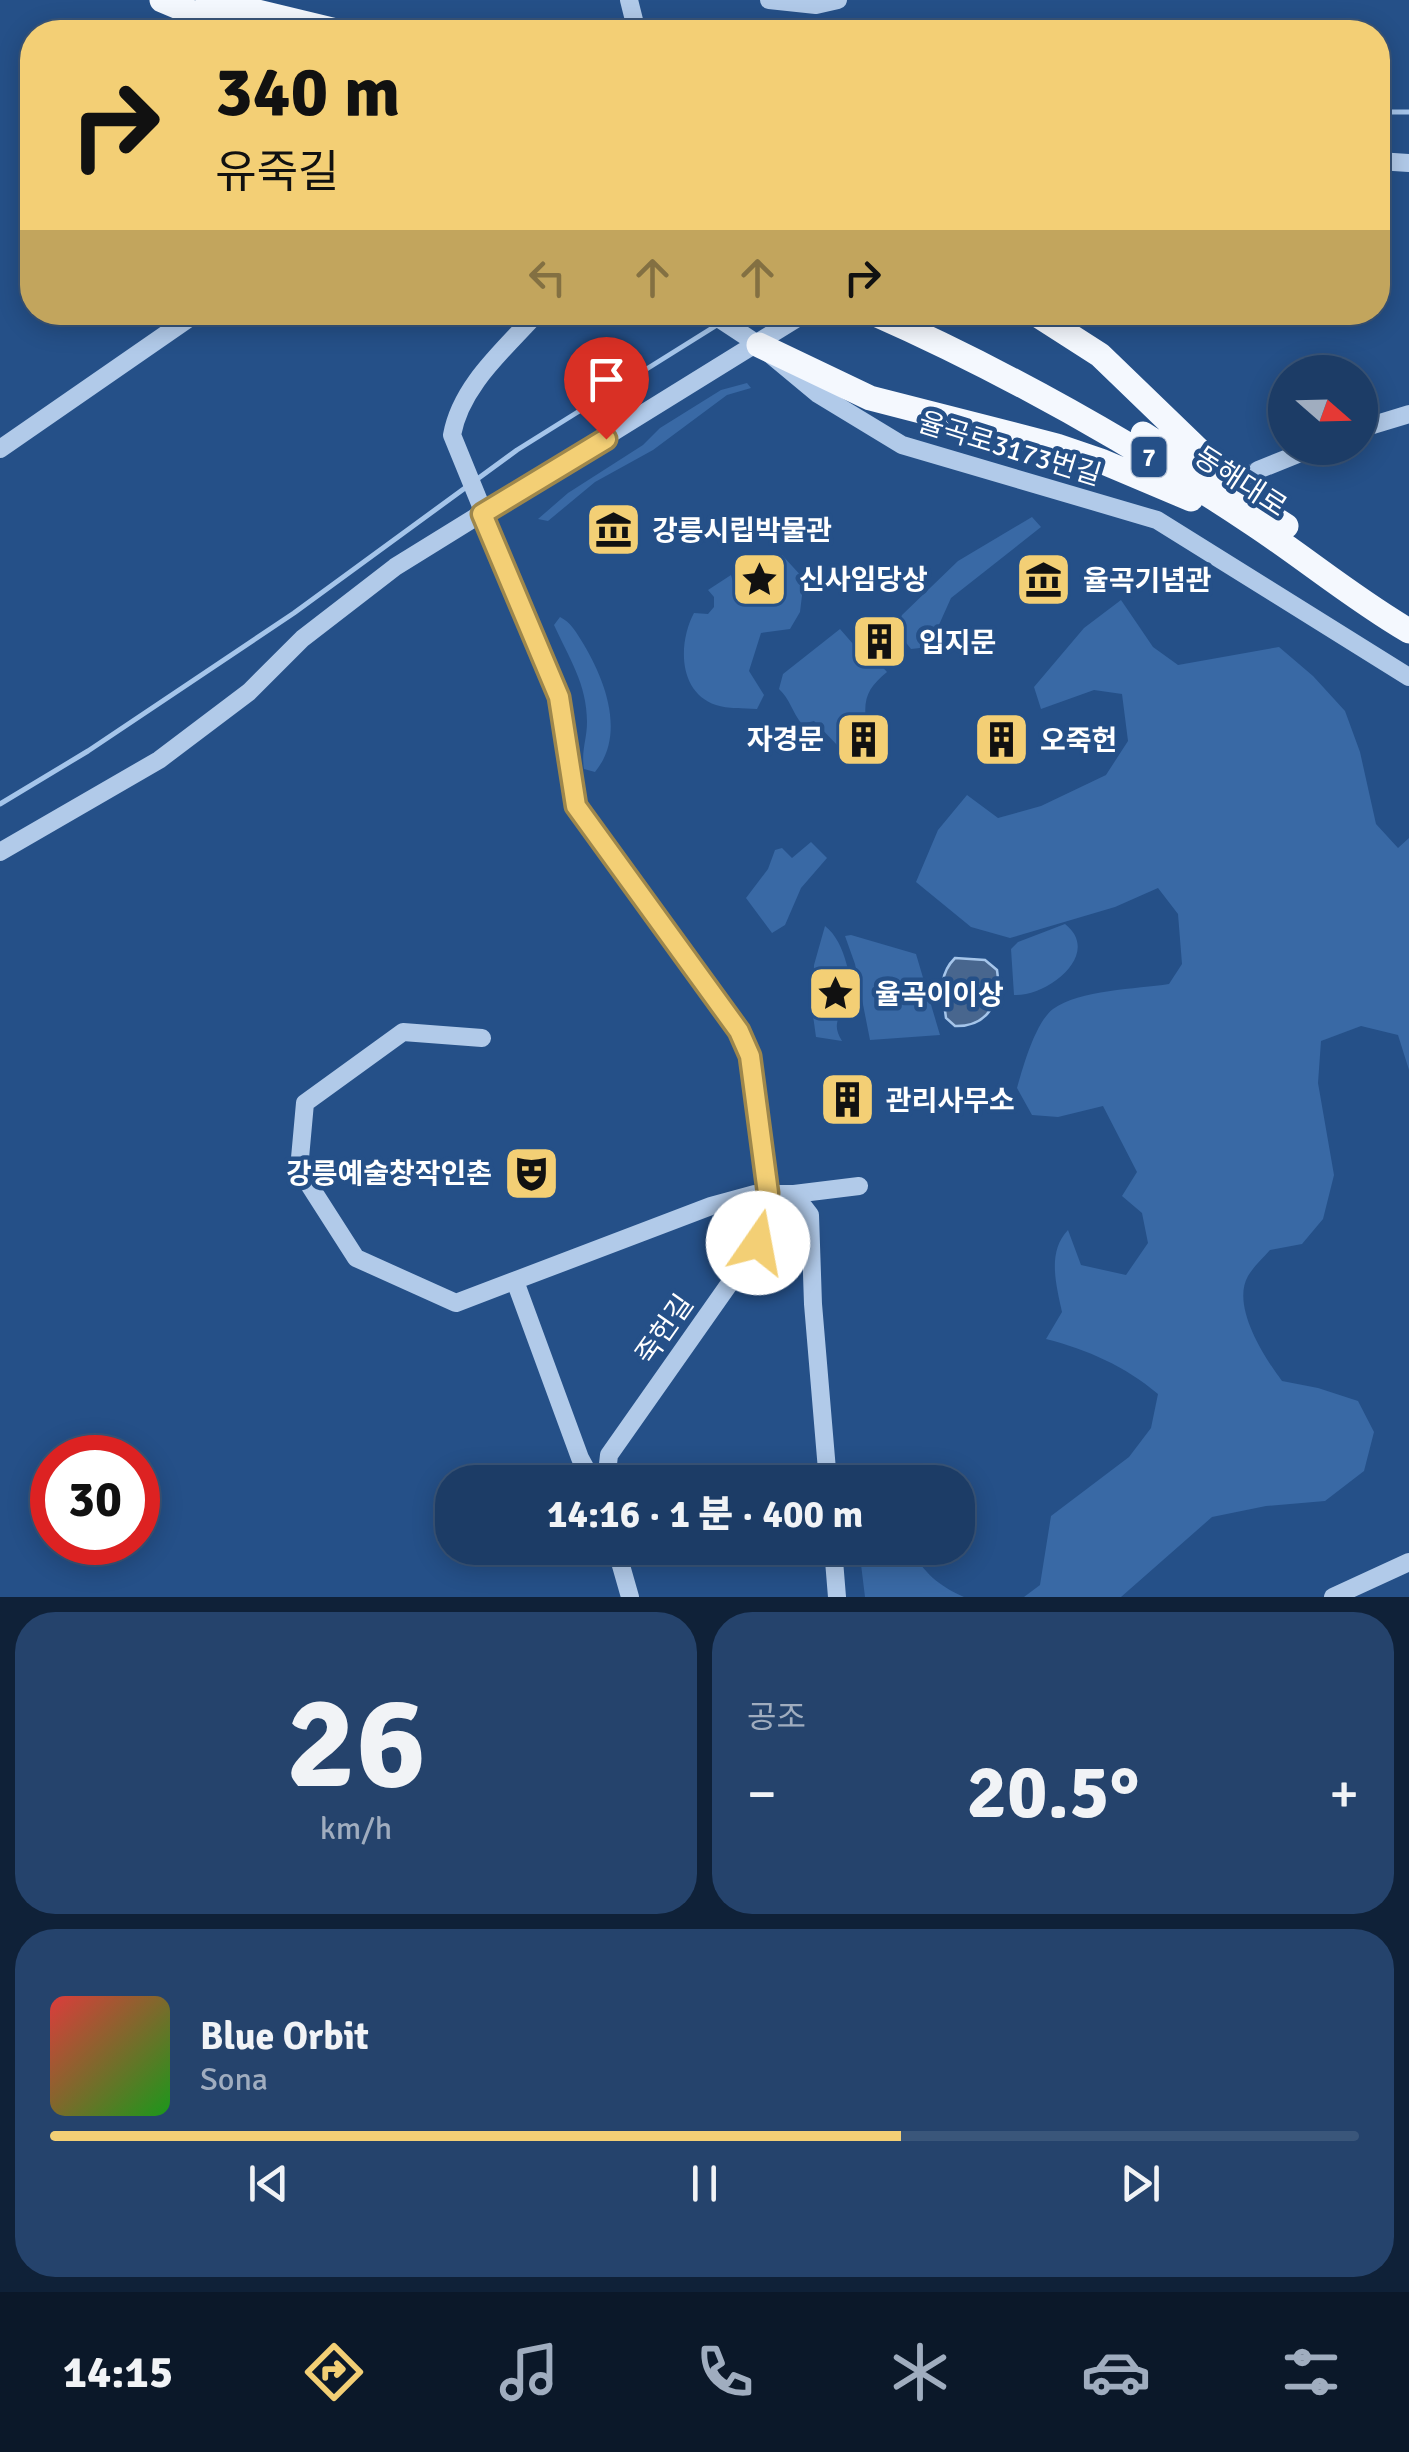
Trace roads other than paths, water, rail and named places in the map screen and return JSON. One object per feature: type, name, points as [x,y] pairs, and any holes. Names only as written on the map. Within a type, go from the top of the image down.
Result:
[{"type":"main road","points":[[162,0],[210,20]]},
{"type":"main road","points":[[206,0],[251,20]]},
{"type":"main road","points":[[206,0],[290,20]]},
{"type":"main road","name":"동해대로","points":[[899,325],[997,371],[1103,429],[1267,533],[1409,631]]},
{"type":"main road","name":"동해대로","points":[[937,325],[1092,404],[1251,501],[1409,612]]},
{"type":"main road","points":[[1053,325],[1100,355],[1251,501]]},
{"type":"main road","points":[[759,345],[870,398],[1101,461],[1267,533]]},
{"type":"street","points":[[770,0],[816,6],[838,0]]},
{"type":"street","points":[[0,449],[179,325]]},
{"type":"street","name":"죽헌길","points":[[526,325],[470,388],[455,416],[452,435],[559,697],[576,806],[739,1031],[750,1056],[768,1193],[758,1243],[610,1456],[609,1465]]},
{"type":"street","name":"율곡로3173번길","points":[[729,325],[818,394],[902,445],[1157,520],[1409,677]]},
{"type":"street","points":[[0,852],[159,760],[249,692],[303,638],[480,507],[788,325]]},
{"type":"street","points":[[1378,423],[1409,414]]},
{"type":"street","points":[[1258,470],[1271,465]]},
{"type":"street","points":[[1157,520],[1185,510]]},
{"type":"street","points":[[482,1038],[403,1032],[305,1103],[298,1169],[356,1258],[456,1303],[711,1206],[768,1193],[859,1186]]},
{"type":"street","points":[[794,1194],[810,1214],[827,1465]]},
{"type":"street","points":[[515,1281],[584,1465]]},
{"type":"street","points":[[1333,1597],[1409,1562]]},
{"type":"street","points":[[621,1565],[630,1597]]},
{"type":"street","points":[[834,1565],[837,1597]]},
{"type":"waterway","points":[[1390,112],[1409,112]]},
{"type":"waterway","points":[[0,804],[88,751],[294,613],[517,450],[717,325]]},
{"type":"tunnel","points":[[1219,491],[1258,470]]},
{"type":"place","name":"강릉시립박물관","points":[[613,530]]},
{"type":"place","name":"신사임당상","points":[[760,579]]},
{"type":"place","name":"율곡기념관","points":[[1044,580]]},
{"type":"place","name":"입지문","points":[[880,642]]},
{"type":"place","name":"자경문","points":[[863,739]]},
{"type":"place","name":"오죽헌","points":[[1001,740]]},
{"type":"place","name":"율곡이이상","points":[[836,994]]},
{"type":"place","name":"관리사무소","points":[[847,1100]]},
{"type":"place","name":"강릉예술창작인촌","points":[[531,1173]]}]
